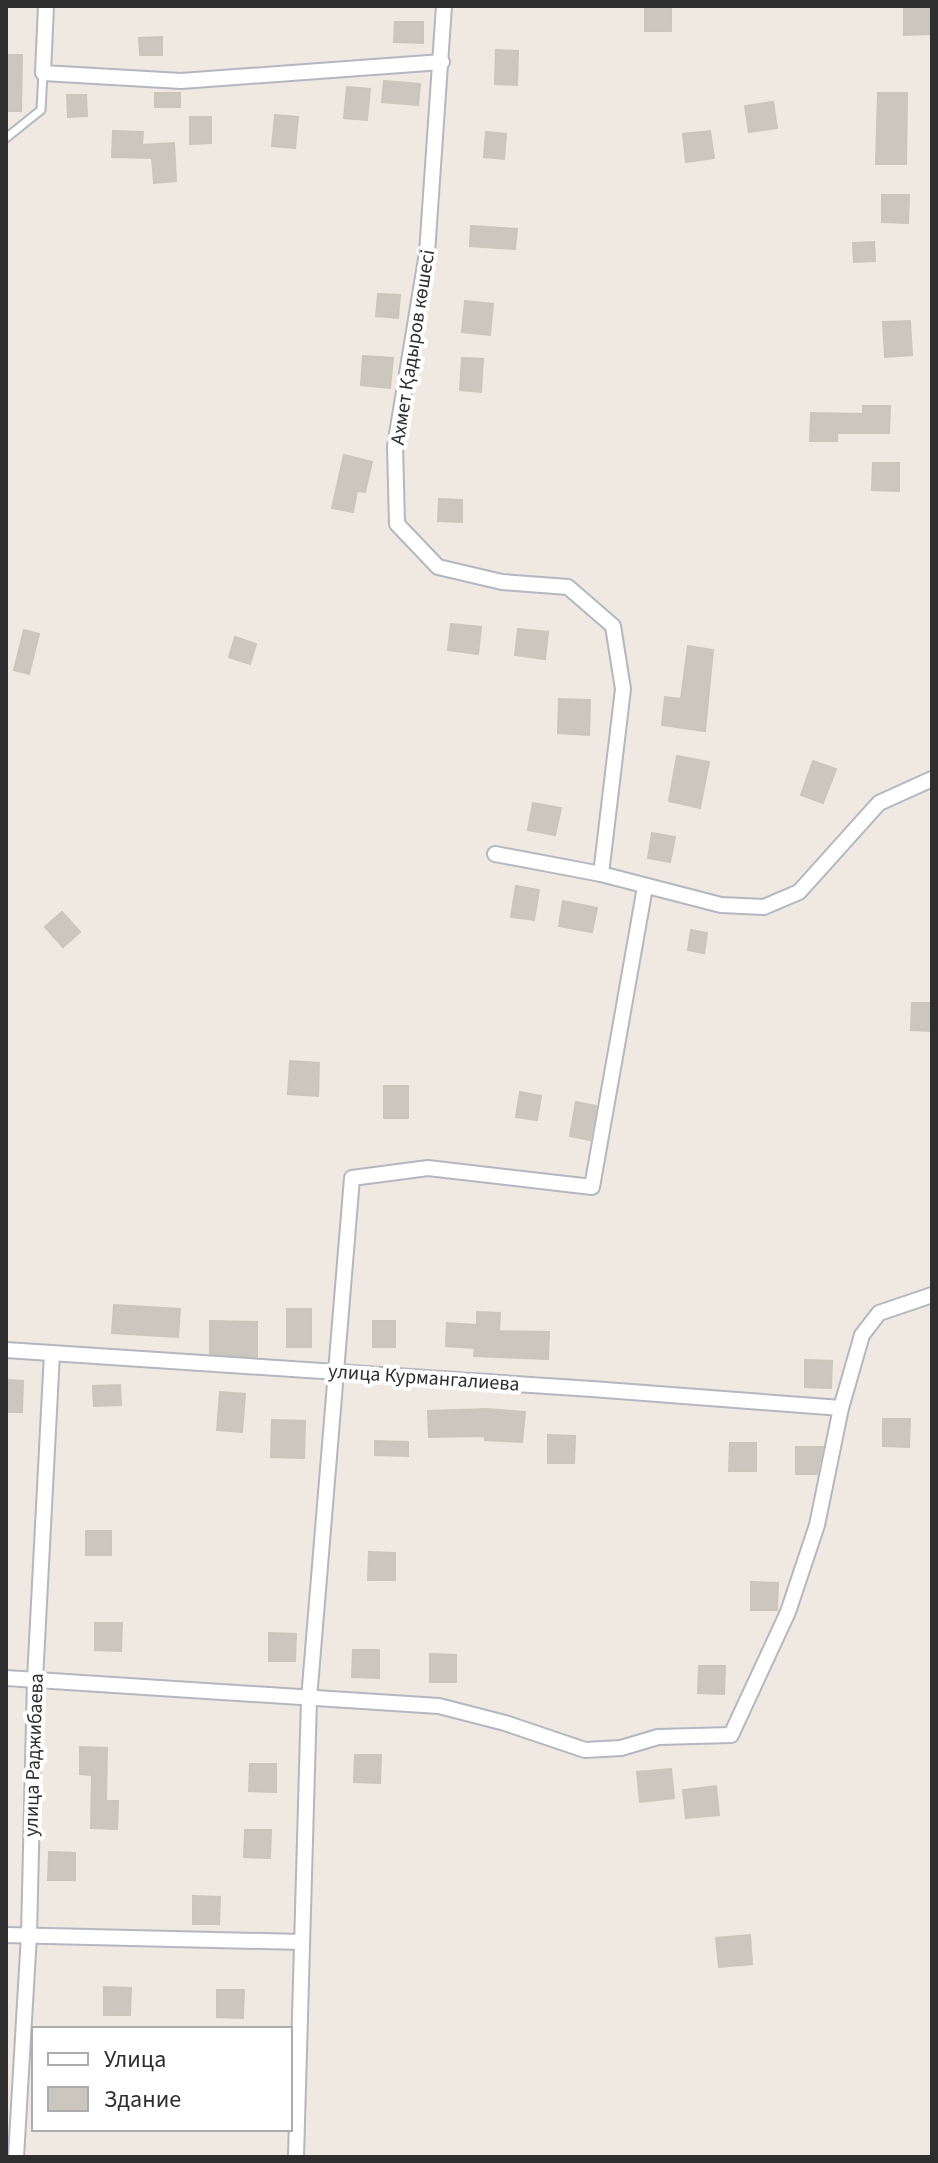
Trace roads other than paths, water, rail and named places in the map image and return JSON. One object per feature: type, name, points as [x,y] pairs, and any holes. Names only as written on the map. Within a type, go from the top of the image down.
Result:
[{"type":"street","points":[[46,6],[43,73],[181,81],[442,62]]},
{"type":"street","name":"Ахмет Қадыров көшесі","points":[[444,6],[427,253],[395,446],[397,524],[438,567],[502,582],[568,587],[613,626],[623,689],[601,874]]},
{"type":"street","points":[[495,854],[601,874],[721,905],[764,907],[799,892],[879,803],[932,779]]},
{"type":"street","points":[[296,2157],[309,1699],[352,1178],[428,1168],[592,1187],[645,887]]},
{"type":"street","points":[[6,1678],[439,1706],[505,1723],[585,1750],[621,1748],[658,1737],[731,1735],[788,1612],[813,1540],[841,1408],[862,1335],[879,1313],[932,1295]]},
{"type":"street","name":"улица Курмангалиева","points":[[6,1350],[841,1408]]},
{"type":"street","name":"улица Раджибаева","points":[[16,2157],[29,1935],[35,1680],[52,1353]]},
{"type":"street","points":[[6,1935],[302,1942]]},
{"type":"lane","points":[[6,138],[41,110],[43,73]]}]
